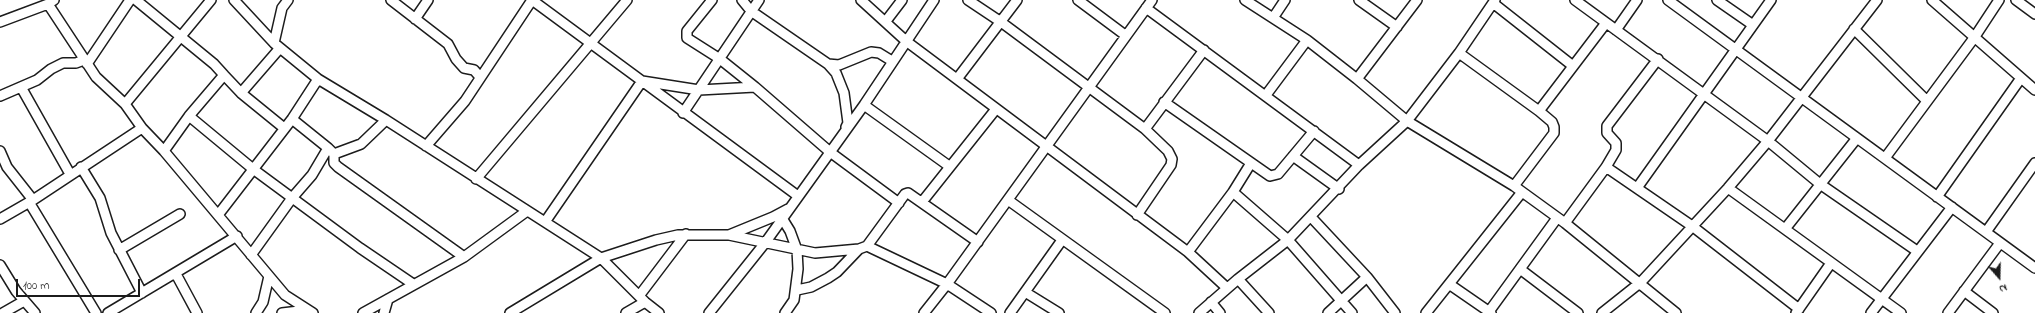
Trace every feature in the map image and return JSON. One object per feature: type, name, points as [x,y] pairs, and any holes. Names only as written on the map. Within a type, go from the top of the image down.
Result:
[{"type":"street","points":[[0,96],[37,80],[51,69],[63,63],[86,62],[130,0]]},
{"type":"street","points":[[136,0],[214,64],[241,94],[284,128]]},
{"type":"street","points":[[125,104],[211,0]]},
{"type":"street","points":[[234,0],[277,45],[318,79],[386,120],[601,258],[642,299],[659,313]]},
{"type":"street","points":[[241,94],[277,45],[282,8],[288,0]]},
{"type":"street","points":[[391,0],[448,44],[456,59],[464,68],[474,70],[480,77]]},
{"type":"street","points":[[415,19],[428,0]]},
{"type":"street","points":[[426,146],[465,101],[532,0],[798,196]]},
{"type":"street","points":[[476,179],[627,0]]},
{"type":"street","points":[[712,0],[686,35],[687,38],[720,59],[755,87],[830,152],[899,203]]},
{"type":"street","points":[[742,0],[751,11],[828,64],[836,73],[844,93],[848,123],[844,132]]},
{"type":"street","points":[[684,113],[759,0]]},
{"type":"street","points":[[861,0],[886,21],[906,41],[1188,252],[1227,288]]},
{"type":"street","points":[[886,21],[902,0]]},
{"type":"street","points":[[709,313],[765,242],[864,105],[934,0]]},
{"type":"street","points":[[968,0],[1001,22],[1145,129],[1168,150],[1172,158],[1171,165],[1137,214]]},
{"type":"street","points":[[957,79],[1017,0]]},
{"type":"street","points":[[1078,0],[1125,35]]},
{"type":"street","points":[[1245,0],[1307,40],[1407,121],[1514,186],[1561,220],[1640,282],[1676,313]]},
{"type":"street","points":[[1273,18],[1285,0]]},
{"type":"street","points":[[1359,0],[1397,27]]},
{"type":"street","points":[[1357,79],[1417,0]]},
{"type":"street","points":[[1575,0],[1658,59],[1768,141],[1820,184],[1917,251]]},
{"type":"street","points":[[1616,30],[1637,0]]},
{"type":"street","points":[[1668,0],[2035,268]]},
{"type":"street","points":[[1717,0],[1753,25]]},
{"type":"street","points":[[1637,188],[1771,0]]},
{"type":"street","points":[[1602,313],[1640,282],[1728,188],[1768,141],[1877,0]]},
{"type":"street","points":[[1932,0],[2035,90]]},
{"type":"street","points":[[1885,158],[1926,100],[1974,38],[1999,0]]},
{"type":"street","points":[[2016,0],[2035,14]]},
{"type":"street","points":[[1199,313],[1227,288],[1288,240],[1339,189],[1360,165],[1407,121],[1460,53],[1494,1],[1573,66]]},
{"type":"street","points":[[0,22],[51,2],[96,77],[125,104],[142,128],[164,151],[237,236],[250,255],[285,295],[311,312]]},
{"type":"street","points":[[924,313],[978,242],[1125,35],[1149,4],[1204,50],[1360,165]]},
{"type":"street","points":[[1539,111],[1606,23]]},
{"type":"street","points":[[1854,29],[1926,100]]},
{"type":"street","points":[[1266,95],[1307,40]]},
{"type":"street","points":[[1145,129],[1204,50]]},
{"type":"street","points":[[828,64],[839,65],[871,52],[880,53],[892,61]]},
{"type":"street","points":[[1460,53],[1552,122],[1554,133],[1514,186]]},
{"type":"street","points":[[1449,284],[1490,313],[1520,270],[1606,167],[1617,146],[1607,133],[1607,126],[1658,59]]},
{"type":"street","points":[[164,151],[189,116],[224,75]]},
{"type":"street","points":[[1937,197],[2021,78]]},
{"type":"street","points":[[218,215],[292,119],[318,79]]},
{"type":"street","points":[[642,81],[699,90],[755,87]]},
{"type":"street","points":[[545,222],[642,81]]},
{"type":"street","points":[[21,87],[70,174]]},
{"type":"street","points":[[1164,102],[1270,176],[1278,174],[1314,131]]},
{"type":"street","points":[[864,105],[949,166]]},
{"type":"street","points":[[922,202],[949,166],[996,109]]},
{"type":"street","points":[[189,116],[253,169],[413,284]]},
{"type":"street","points":[[292,119],[331,151],[334,163],[338,167],[421,226],[435,238],[464,257]]},
{"type":"street","points":[[250,255],[292,198],[331,151],[361,144],[386,120]]},
{"type":"street","points":[[0,219],[31,201],[142,128]]},
{"type":"street","points":[[1785,229],[1857,138]]},
{"type":"street","points":[[0,151],[8,167],[31,201],[96,313]]},
{"type":"street","points":[[1292,156],[1339,189]]},
{"type":"street","points":[[1188,252],[1233,192],[1251,163]]},
{"type":"street","points":[[1986,232],[2035,163]]},
{"type":"street","points":[[81,167],[100,198],[111,233],[142,293]]},
{"type":"street","points":[[1606,167],[1692,226],[1797,311],[1831,263]]},
{"type":"street","points":[[1728,188],[1901,313]]},
{"type":"street","points":[[1233,192],[1288,240],[1342,299],[1352,313]]},
{"type":"street","points":[[1426,313],[1522,192]]},
{"type":"street","points":[[797,290],[811,287],[837,272],[863,247],[905,194],[908,193],[978,242]]},
{"type":"street","points":[[1008,200],[1165,313]]},
{"type":"street","points":[[729,235],[773,217],[790,207]]},
{"type":"street","points":[[1871,313],[1880,299],[1952,207]]},
{"type":"street","points":[[362,313],[464,257],[527,211]]},
{"type":"street","points":[[119,250],[180,214]]},
{"type":"street","points":[[1311,217],[1367,276],[1395,313]]},
{"type":"street","points":[[782,218],[790,231],[797,250],[798,269],[797,290],[794,300],[785,313]]},
{"type":"street","points":[[626,313],[642,299],[686,234]]},
{"type":"street","points":[[510,313],[601,258],[656,240],[686,234],[729,235],[815,253],[863,247],[947,284],[991,313]]},
{"type":"street","points":[[108,313],[176,274],[237,236]]},
{"type":"street","points":[[1010,313],[1062,240]]},
{"type":"street","points":[[1948,313],[2000,243]]},
{"type":"street","points":[[0,265],[24,300],[35,313]]},
{"type":"street","points":[[1520,270],[1578,313]]},
{"type":"street","points":[[176,274],[197,313]]},
{"type":"street","points":[[256,313],[263,302],[269,276]]},
{"type":"street","points":[[1328,313],[1367,276]]},
{"type":"street","points":[[1238,279],[1269,313]]},
{"type":"street","points":[[1964,291],[1993,313]]},
{"type":"street","points":[[1025,292],[1059,313]]},
{"type":"street","points":[[384,313],[388,299]]},
{"type":"street","points":[[3,313],[24,300]]},
{"type":"street","points":[[1211,302],[1220,313]]},
{"type":"street","points":[[282,313],[311,312]]}]
